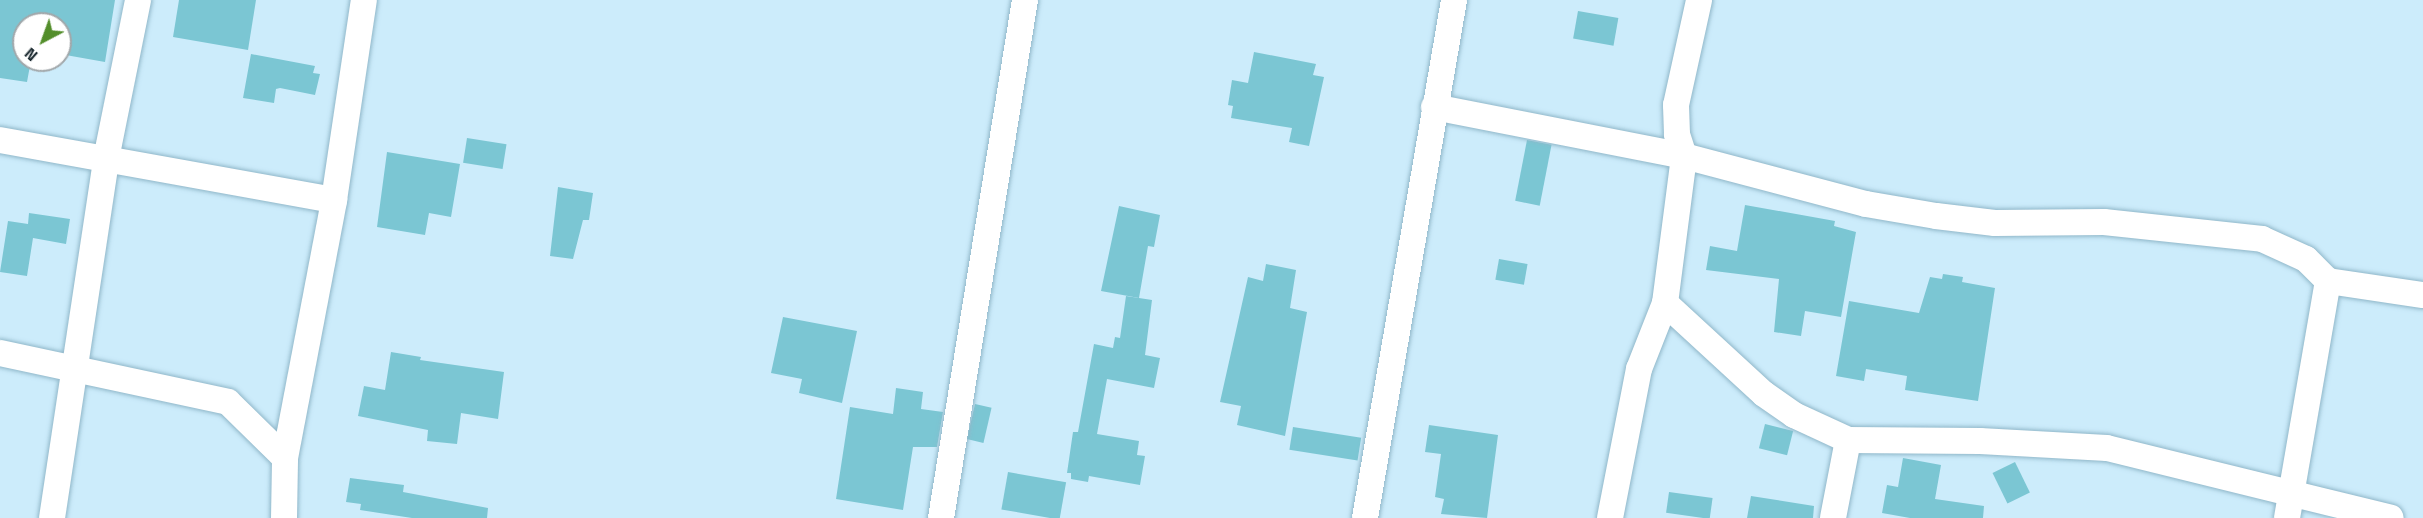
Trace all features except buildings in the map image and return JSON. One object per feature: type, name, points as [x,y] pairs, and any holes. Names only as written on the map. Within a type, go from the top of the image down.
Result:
[{"type":"street","points":[[52,518],[106,159],[138,0]]},
{"type":"street","points":[[284,518],[285,458],[334,200],[364,0]]},
{"type":"street","points":[[940,518],[1025,0]]},
{"type":"street","points":[[1365,518],[1454,0]]},
{"type":"street","points":[[1610,518],[1639,369],[1665,303],[1684,156],[1677,134],[1676,105],[1698,1]]},
{"type":"street","points":[[1434,107],[1684,156],[1866,204],[1936,216],[1995,223],[2104,222],[2262,239],[2306,259],[2328,282],[2423,295]]},
{"type":"street","points":[[0,140],[334,200]]},
{"type":"street","points":[[2289,506],[2328,282]]},
{"type":"street","points":[[1665,303],[1764,394],[1794,415],[1848,441],[1980,441],[2107,448],[2289,506],[2391,518]]},
{"type":"street","points":[[0,353],[75,367],[228,402],[285,458]]},
{"type":"street","points":[[1833,518],[1848,441]]}]
